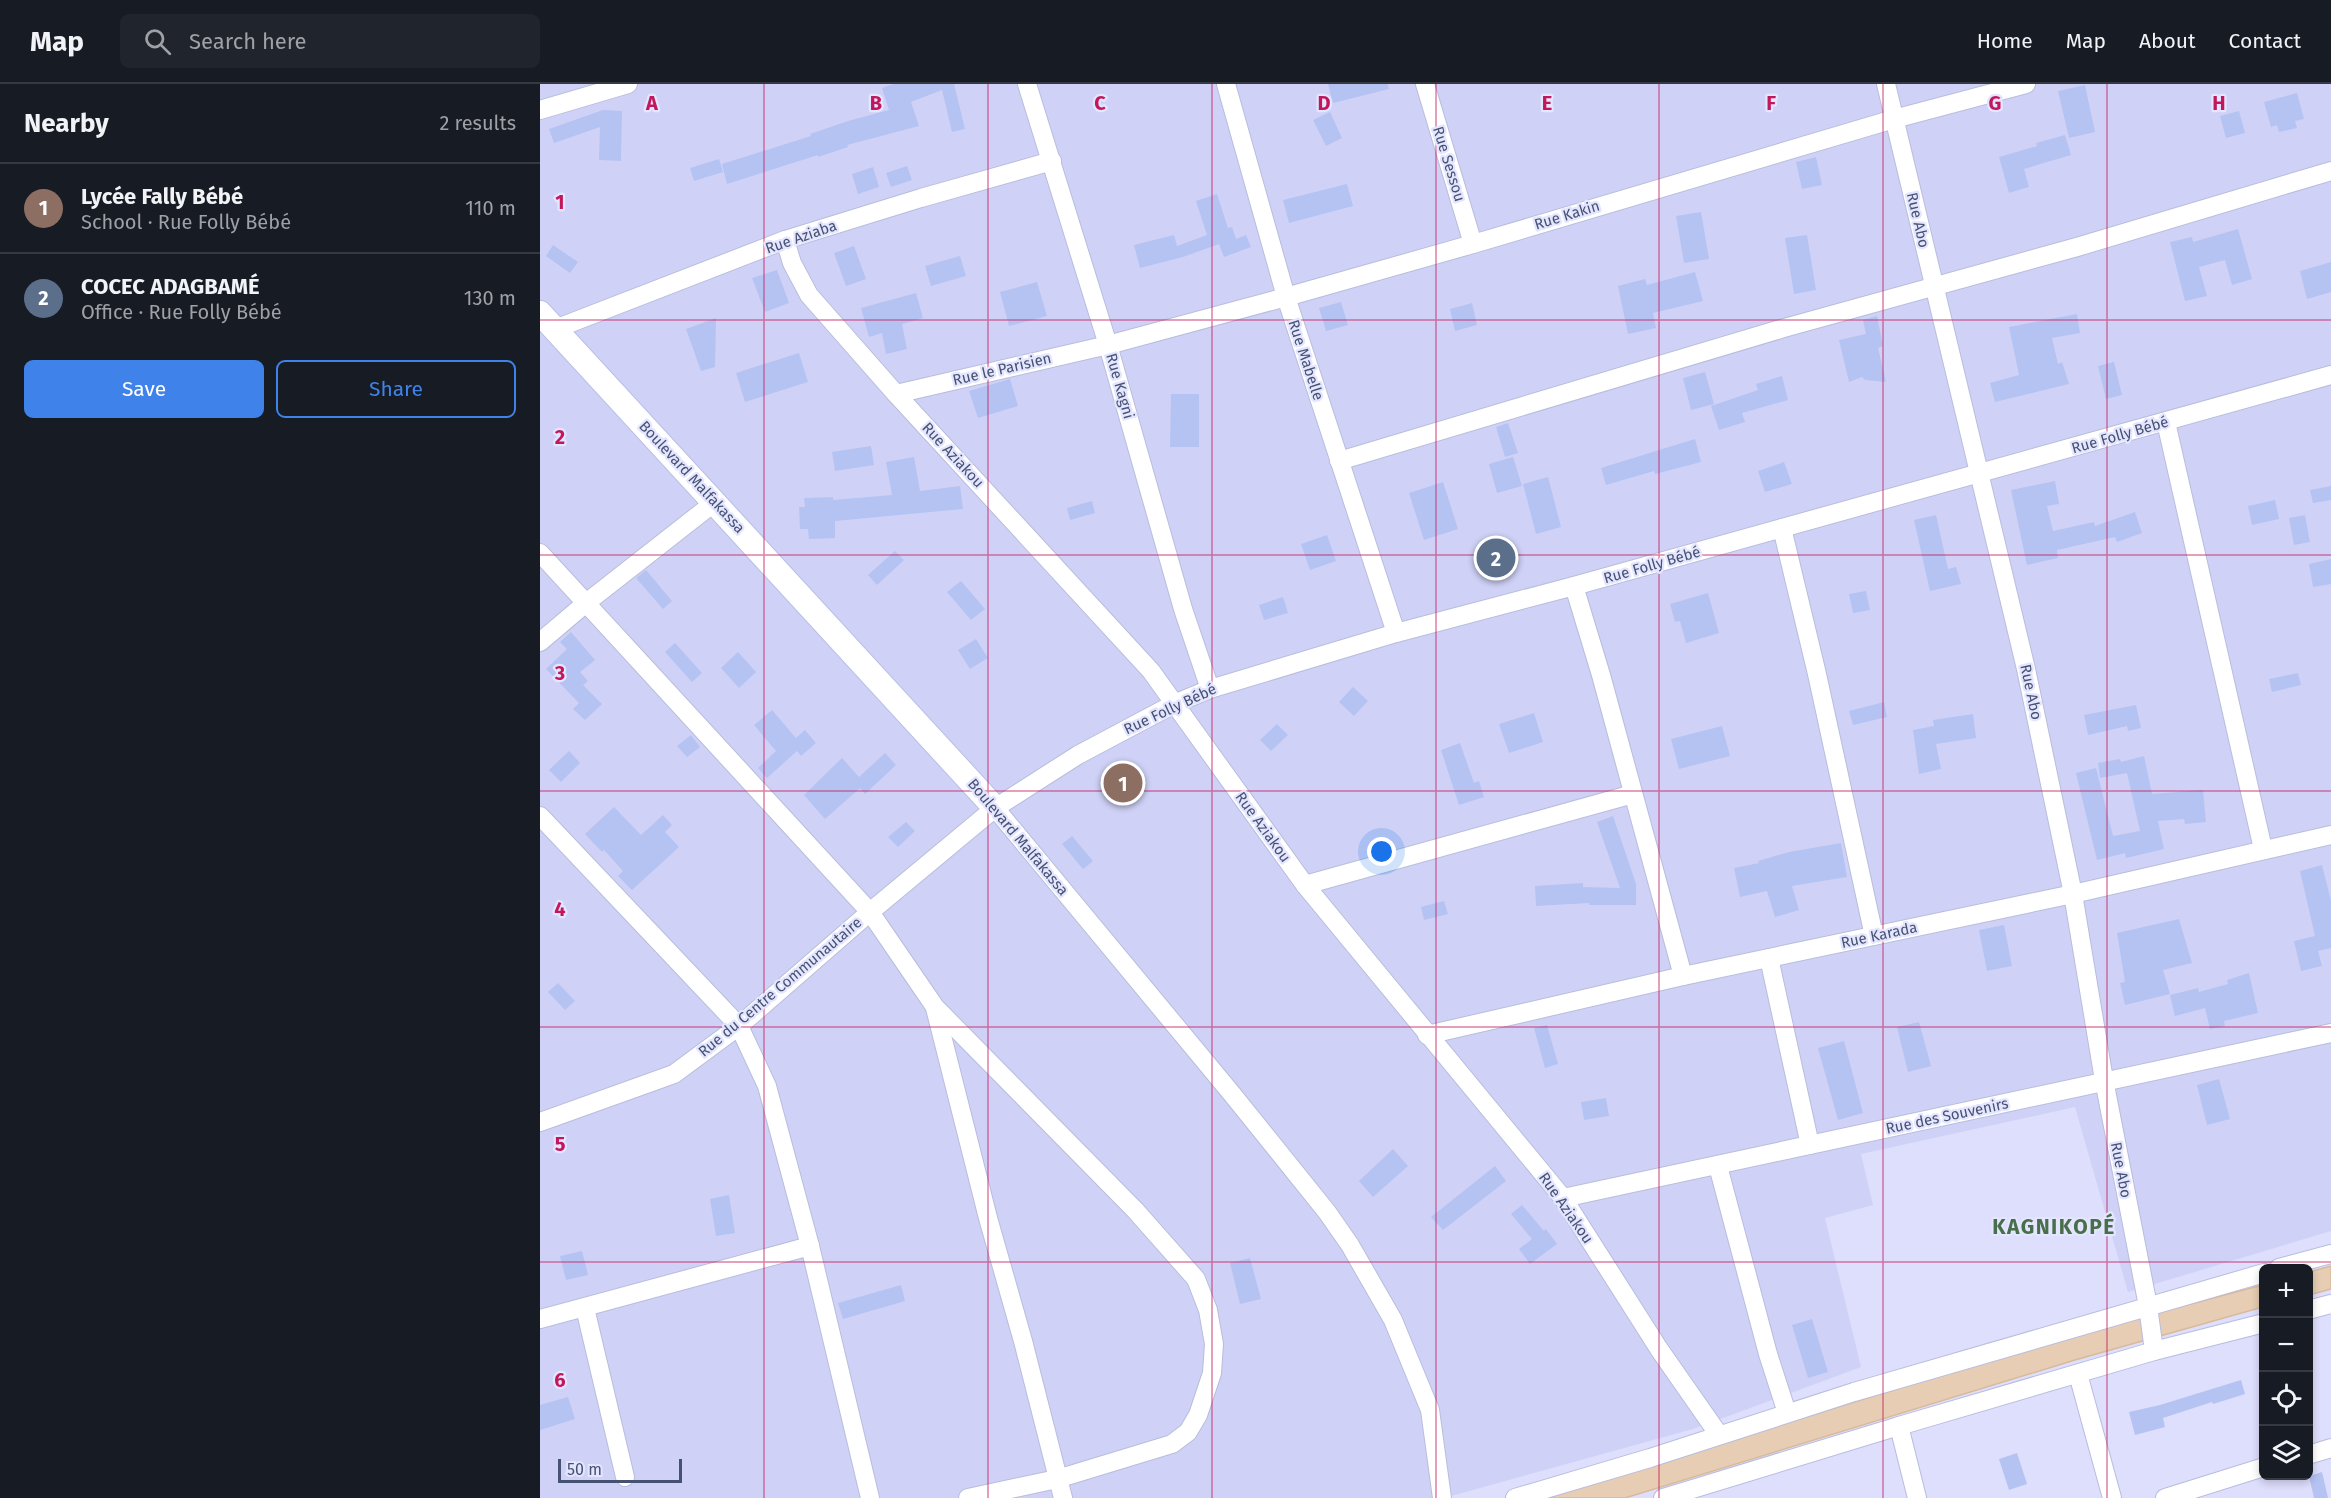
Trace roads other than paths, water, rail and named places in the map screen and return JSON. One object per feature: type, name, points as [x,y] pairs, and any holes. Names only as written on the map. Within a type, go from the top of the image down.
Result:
[{"type":"street","points":[[540,110],[628,84]]},
{"type":"street","name":"Rue Kagni","points":[[1027,84],[1108,345],[1183,609],[1210,689]]},
{"type":"street","name":"Rue Mabelle","points":[[1226,84],[1286,297],[1396,633]]},
{"type":"street","name":"Rue Sessou","points":[[1425,84],[1473,244]]},
{"type":"street","name":"Rue Abo","points":[[1886,84],[2026,669],[2073,894],[2104,1080],[2148,1306],[2154,1351]]},
{"type":"street","name":"Rue Kakin","points":[[1108,345],[1473,244],[1894,118],[2026,84]]},
{"type":"street","name":"Rue Aziaba","points":[[548,321],[786,240],[921,198],[1052,161]]},
{"type":"street","points":[[1339,461],[1784,328],[1934,288],[2331,171]]},
{"type":"street","name":"Rue Aziakou","points":[[786,240],[792,263],[809,295],[896,394],[1151,671],[1305,885],[1563,1198],[1659,1350],[1719,1435]]},
{"type":"street","name":"Boulevard Malfakassa","points":[[548,321],[995,808],[1327,1212],[1350,1245],[1393,1320],[1430,1410],[1442,1498]]},
{"type":"street","name":"Rue le Parisien","points":[[896,394],[1108,345]]},
{"type":"street","name":"Rue Folly Bébé","points":[[995,808],[1078,754],[1174,704],[1210,689],[1396,633],[1980,474],[2331,375]]},
{"type":"street","points":[[2166,422],[2263,849]]},
{"type":"street","points":[[540,642],[715,502]]},
{"type":"street","points":[[1782,528],[1820,685],[1874,936]]},
{"type":"street","points":[[540,552],[870,912],[935,1007],[1135,1210],[1196,1279],[1208,1310],[1214,1344],[1212,1373],[1198,1415],[1188,1432],[1172,1444],[1058,1479],[968,1498]]},
{"type":"street","points":[[1574,586],[1683,976]]},
{"type":"street","points":[[1305,885],[1633,794]]},
{"type":"street","name":"Rue du Centre Communautaire","points":[[542,1118],[674,1074],[739,1026],[870,912],[995,808]]},
{"type":"street","points":[[540,816],[739,1026],[767,1086],[810,1246],[870,1498]]},
{"type":"street","name":"Rue Karada","points":[[1427,1035],[1683,976],[2073,894],[2331,835]]},
{"type":"street","points":[[1768,958],[1810,1145]]},
{"type":"street","points":[[935,1007],[988,1218],[1023,1341],[1063,1498]]},
{"type":"street","name":"Rue des Souvenirs","points":[[1563,1198],[2331,1033]]},
{"type":"street","points":[[1718,1166],[1768,1354],[1787,1413]]},
{"type":"street","points":[[540,1319],[810,1246]]},
{"type":"street","points":[[2296,1264],[2331,1254]]},
{"type":"street","points":[[1515,1498],[1854,1392],[2259,1274]]},
{"type":"street","points":[[2313,1309],[2331,1304]]},
{"type":"street","points":[[585,1308],[625,1477]]},
{"type":"street","points":[[1663,1498],[2154,1351],[2259,1324]]},
{"type":"street","points":[[2078,1374],[2112,1498]]},
{"type":"street","points":[[1899,1426],[1917,1498]]},
{"type":"street","points":[[2313,1454],[2331,1449]]},
{"type":"street","points":[[2165,1498],[2259,1469]]},
{"type":"place","name":"COCEC ADAGBAMÉ","points":[[1496,558]]},
{"type":"place","name":"Lycée Fally Bébé","points":[[1123,783]]},
{"type":"district","name":"KAGNIKOPÉ","points":[[2054,1227]]}]
